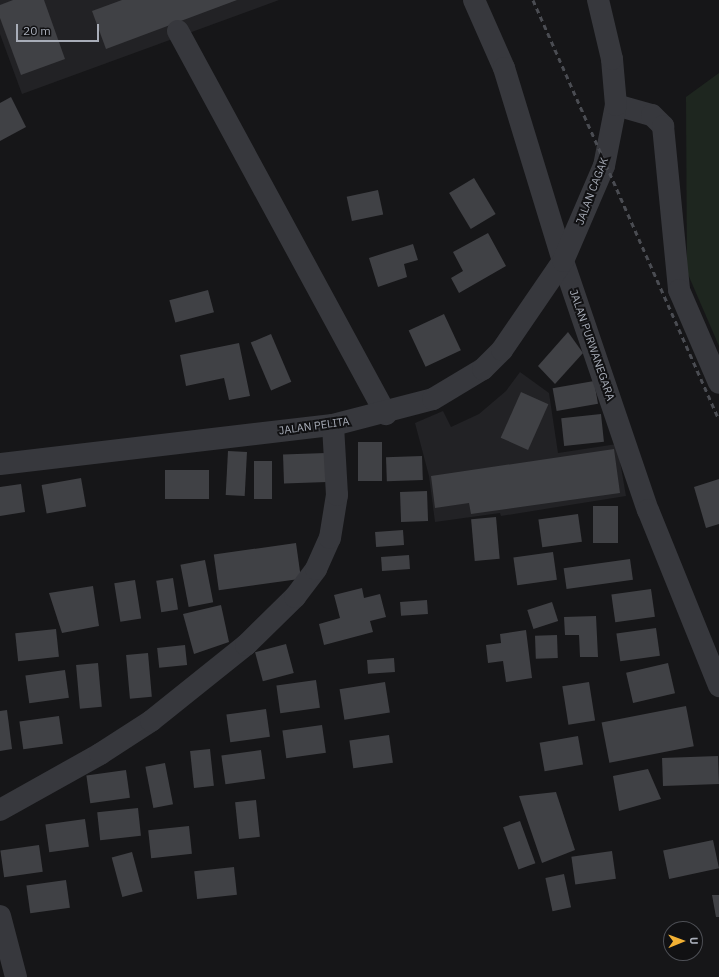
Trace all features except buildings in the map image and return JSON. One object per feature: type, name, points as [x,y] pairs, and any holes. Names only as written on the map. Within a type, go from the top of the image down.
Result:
[{"type":"street","name":"JALAN PURWANEGARA","points":[[474,0],[504,68],[563,261],[648,510],[719,686]]},
{"type":"street","name":"JALAN CAGAK","points":[[563,261],[604,166],[616,105],[612,59],[598,0]]},
{"type":"street","points":[[178,31],[386,414]]},
{"type":"street","points":[[616,105],[652,115],[663,126],[675,264],[687,314],[719,382]]},
{"type":"street","name":"JALAN PELITA","points":[[0,464],[333,424],[386,414],[433,399],[483,369],[502,350],[563,261]]},
{"type":"street","points":[[0,810],[100,754],[151,721],[246,645],[294,597],[316,569],[330,538],[337,495],[333,424]]},
{"type":"street","points":[[0,916],[16,977]]},
{"type":"shaded area","points":[[0,0],[279,0],[22,94],[0,34]]},
{"type":"shaded area","points":[[719,73],[719,346],[687,272],[686,97]]},
{"type":"shaded area","points":[[520,372],[549,393],[558,453],[617,444],[626,496],[501,516],[500,513],[435,522],[429,476],[415,423],[443,411],[451,427],[479,414],[506,391]]},
{"type":"railway","points":[[533,0],[719,419]]}]
